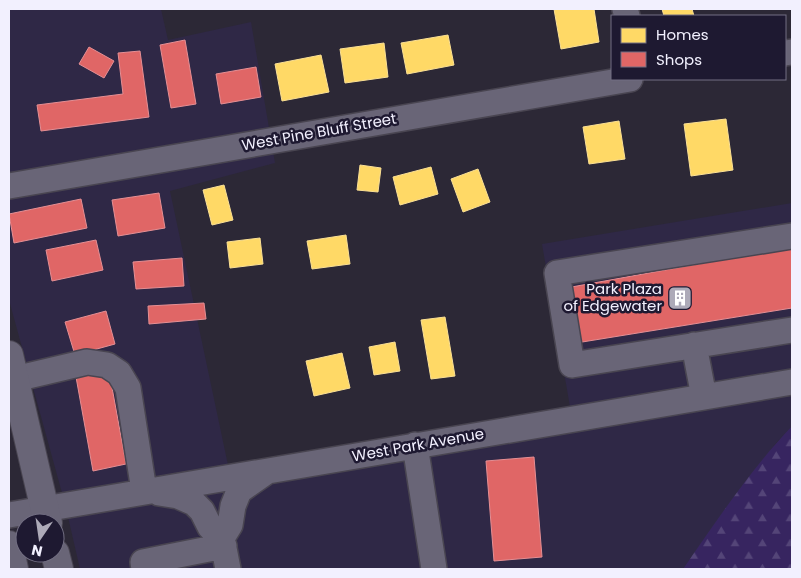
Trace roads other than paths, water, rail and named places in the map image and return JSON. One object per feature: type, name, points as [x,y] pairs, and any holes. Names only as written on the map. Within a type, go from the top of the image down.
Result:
[{"type":"main road","points":[[12,367],[45,513]]},
{"type":"main road","points":[[9,546],[14,569]]},
{"type":"street","name":"West Pine Bluff Street","points":[[9,186],[624,80]]},
{"type":"street","points":[[792,236],[558,273],[572,365],[792,330]]},
{"type":"street","points":[[694,346],[704,397]]},
{"type":"street","points":[[12,367],[87,362],[107,365],[119,372],[128,388],[144,491],[178,496],[194,503],[202,511],[225,551]]},
{"type":"street","name":"West Park Avenue","points":[[58,513],[144,491],[792,382]]},
{"type":"street","points":[[415,445],[434,569]]},
{"type":"street","points":[[225,551],[233,506],[239,491],[268,470]]},
{"type":"street","points":[[144,569],[143,562],[225,551]]},
{"type":"place","name":"Park Plaza of Edgewater","points":[[680,298]]}]
